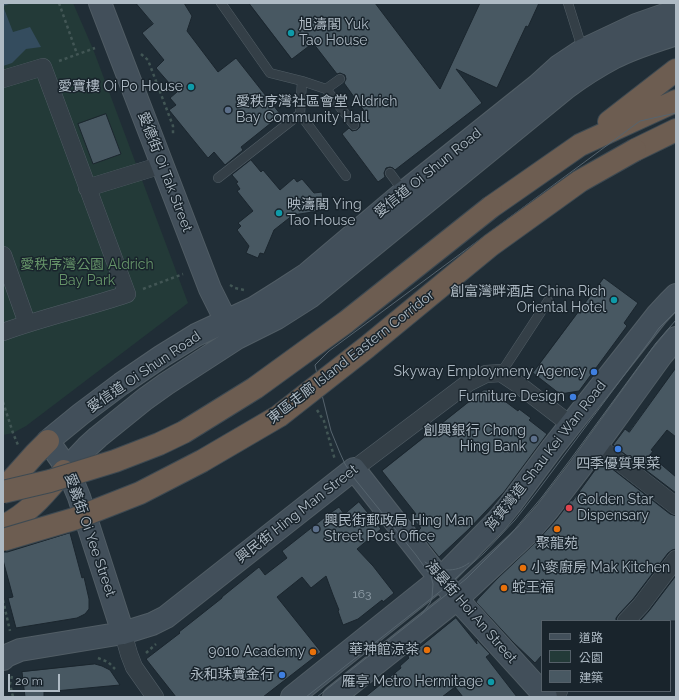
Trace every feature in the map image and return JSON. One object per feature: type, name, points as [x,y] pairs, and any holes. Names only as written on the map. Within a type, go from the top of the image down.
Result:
[{"type":"highway","points":[[3,491],[50,481],[159,444],[184,432],[255,388],[346,322],[491,207],[580,145],[676,70]]},
{"type":"highway","points":[[580,145],[676,101]]},
{"type":"highway","name":"東區走廊 Island Eastern Corridor","points":[[3,540],[74,519],[140,493],[202,461],[279,416],[367,347],[491,245],[580,181],[635,150],[676,130]]},
{"type":"highway","points":[[635,150],[676,139]]},
{"type":"highway","points":[[3,491],[48,441]]},
{"type":"highway","points":[[3,526],[19,517],[32,506],[45,494],[66,468]]},
{"type":"main road","name":"愛德街 Oi Tak Street","points":[[100,3],[210,289],[232,329]]},
{"type":"main road","name":"愛信道 Oi Shun Road","points":[[66,468],[87,447],[145,399],[209,355],[232,329],[254,308],[307,274],[404,192],[560,66],[636,24],[676,11]]},
{"type":"main road","name":"愛信道 Oi Shun Road","points":[[48,441],[115,388],[196,335],[232,329],[277,318],[310,297],[583,75],[616,57],[676,34]]},
{"type":"main road","name":"筲箕灣道 Shau Kei Wan Road","points":[[292,697],[440,578],[501,516],[657,315],[676,295]]},
{"type":"main road","points":[[334,697],[457,599],[527,534],[547,511],[661,356],[676,338]]},
{"type":"main road","name":"愛義街 Oi Yee Street","points":[[48,441],[66,468],[79,497],[124,633]]},
{"type":"main road","name":"海晏街 Hoi An Street","points":[[354,469],[457,599],[541,691]]},
{"type":"main road","name":"興民街 Hing Man Street","points":[[6,660],[20,650],[124,633],[152,624],[166,617],[354,469]]},
{"type":"street","points":[[3,79],[43,67],[127,294],[27,323],[3,332]]},
{"type":"street","points":[[87,188],[162,165]]},
{"type":"street","points":[[3,255],[27,323]]},
{"type":"street","name":"興民街 Hing Man Street","points":[[354,469],[468,383],[486,374],[501,374]]},
{"type":"street","points":[[501,374],[519,385],[571,425]]},
{"type":"street","points":[[597,445],[676,506]]},
{"type":"street","points":[[627,620],[641,605],[676,559]]},
{"type":"street","points":[[124,633],[134,667],[155,697]]},
{"type":"lane","points":[[221,3],[270,73],[326,89],[354,125]]},
{"type":"lane","points":[[568,3],[583,52]]},
{"type":"lane","points":[[326,89],[340,79]]},
{"type":"lane","points":[[302,81],[300,114],[346,176]]},
{"type":"lane","points":[[218,178],[300,114]]},
{"type":"lane","points":[[390,173],[404,192]]},
{"type":"lane","points":[[501,374],[548,301]]},
{"type":"path","points":[[58,3],[77,54]]},
{"type":"path","points":[[43,67],[95,48]]},
{"type":"path","points":[[127,294],[183,274]]},
{"type":"path","points":[[3,402],[13,433],[20,448]]},
{"type":"path","points":[[3,600],[10,631]]},
{"type":"path","points":[[146,656],[148,651],[160,641]]},
{"type":"path","points":[[96,658],[108,662],[118,673]]},
{"type":"path","points":[[6,660],[11,678],[10,684],[13,697]]},
{"type":"green space","name":"愛秩序灣公園 Aldrich Bay Park","points":[[3,3],[73,3],[93,49],[188,303],[26,426],[13,433],[3,435]]},
{"type":"water","points":[[3,3],[12,3],[3,6]]},
{"type":"water","points":[[3,6],[13,32],[30,27],[41,47],[26,49],[12,63],[3,66]]},
{"type":"building","name":"愛寶樓 Oi Po House","points":[[136,3],[184,3],[192,16],[187,31],[218,72],[236,58],[281,115],[241,147],[243,150],[225,165],[214,152],[208,158],[169,110],[176,105],[170,98],[177,92],[156,68],[164,60],[142,33],[153,24]]},
{"type":"building","points":[[249,3],[375,3],[440,89],[480,3],[539,3],[528,27],[526,26],[497,88],[456,69],[482,103],[395,170],[390,167],[386,168],[384,173],[385,177],[378,182],[342,134],[349,128],[352,131],[357,130],[360,127],[359,121],[367,115],[344,83],[346,79],[345,75],[340,73],[337,74],[313,43],[292,59]]},
{"type":"building","points":[[106,114],[121,154],[93,164],[78,124]]},
{"type":"building","name":"映濤閣 Ying Tao House","points":[[251,160],[261,172],[263,170],[280,190],[294,178],[297,182],[302,179],[314,193],[322,192],[324,206],[319,206],[319,211],[293,215],[274,230],[264,254],[260,253],[258,258],[246,253],[249,246],[237,230],[241,226],[238,223],[253,211],[237,191],[240,189],[236,183],[238,182],[232,175]]},
{"type":"building","points":[[604,278],[638,303],[624,323],[627,326],[579,391],[560,394],[533,373]]},
{"type":"building","points":[[676,368],[676,437],[667,430],[651,450],[653,451],[650,455],[676,477],[676,493],[613,445],[625,429],[629,432]]},
{"type":"building","points":[[484,390],[490,390],[518,411],[519,409],[531,418],[529,420],[547,434],[504,492],[469,529],[439,557],[418,531],[421,528],[412,518],[416,514],[382,471]]},
{"type":"building","points":[[602,461],[670,514],[676,516],[676,549],[668,553],[633,599],[619,614],[616,620],[541,620],[541,656],[535,663],[513,642],[476,602],[498,578],[536,542],[557,519],[571,500],[572,501]]},
{"type":"building","points":[[359,502],[381,529],[357,549],[373,566],[394,593],[383,602],[382,600],[358,619],[343,625],[326,576],[311,588],[302,577],[277,597],[321,652],[263,697],[176,697],[146,659],[180,633],[179,632],[259,567],[265,575],[287,558],[282,551],[329,514],[339,507],[344,514]]},
{"type":"building","points":[[70,533],[82,578],[84,577],[89,599],[89,609],[85,614],[77,618],[16,628],[8,598],[13,597],[3,560],[3,552]]},
{"type":"building","points":[[676,576],[676,621],[641,620]]},
{"type":"building","points":[[456,618],[477,644],[476,639],[490,654],[486,657],[517,697],[463,697],[455,687],[442,697],[365,697],[401,668],[400,666],[409,658],[408,657]]},
{"type":"building","points":[[95,664],[110,670],[120,685],[44,692],[44,697],[25,697],[22,672]]},
{"type":"tram line","points":[[421,615],[432,598],[433,584],[431,576],[354,478],[345,464],[331,431],[315,365],[329,351],[640,121],[676,113]]},
{"type":"tram line","points":[[306,697],[447,586],[484,553],[515,520],[659,328],[676,311]]},
{"type":"tram line","points":[[317,697],[466,579],[510,535],[542,497],[656,343],[676,320]]},
{"type":"tram line","points":[[425,562],[436,568],[447,570],[453,570],[469,563]]},
{"type":"place","name":"旭濤閣 Yuk Tao House","points":[[291,33]]},
{"type":"place","name":"愛寶樓 Oi Po House","points":[[191,87]]},
{"type":"place","name":"愛秩序灣社區會堂 Aldrich Bay Community Hall","points":[[228,110]]},
{"type":"place","name":"映濤閣 Ying Tao House","points":[[279,213]]},
{"type":"place","name":"創富灣畔酒店 China Rich Oriental Hotel","points":[[614,300]]},
{"type":"place","name":"Skyway Employmeny Agency","points":[[594,372]]},
{"type":"place","name":"Furniture Design","points":[[573,397]]},
{"type":"place","name":"創興銀行 Chong Hing Bank","points":[[534,439]]},
{"type":"place","name":"四季優質果菜","points":[[618,449]]},
{"type":"place","name":"Golden Star Dispensary","points":[[569,508]]},
{"type":"place","name":"興民街郵政局 Hing Man Street Post Office","points":[[316,529]]},
{"type":"place","name":"聚龍苑","points":[[557,529]]},
{"type":"place","name":"小麥廚房 Mak Kitchen","points":[[523,568]]},
{"type":"place","name":"蛇王福","points":[[504,588]]},
{"type":"place","name":"華神館涼茶","points":[[427,650]]},
{"type":"place","name":"9010 Academy","points":[[313,652]]},
{"type":"place","name":"永和珠寶金行","points":[[282,675]]},
{"type":"place","name":"雁亭 Metro Hermitage","points":[[491,682]]}]
